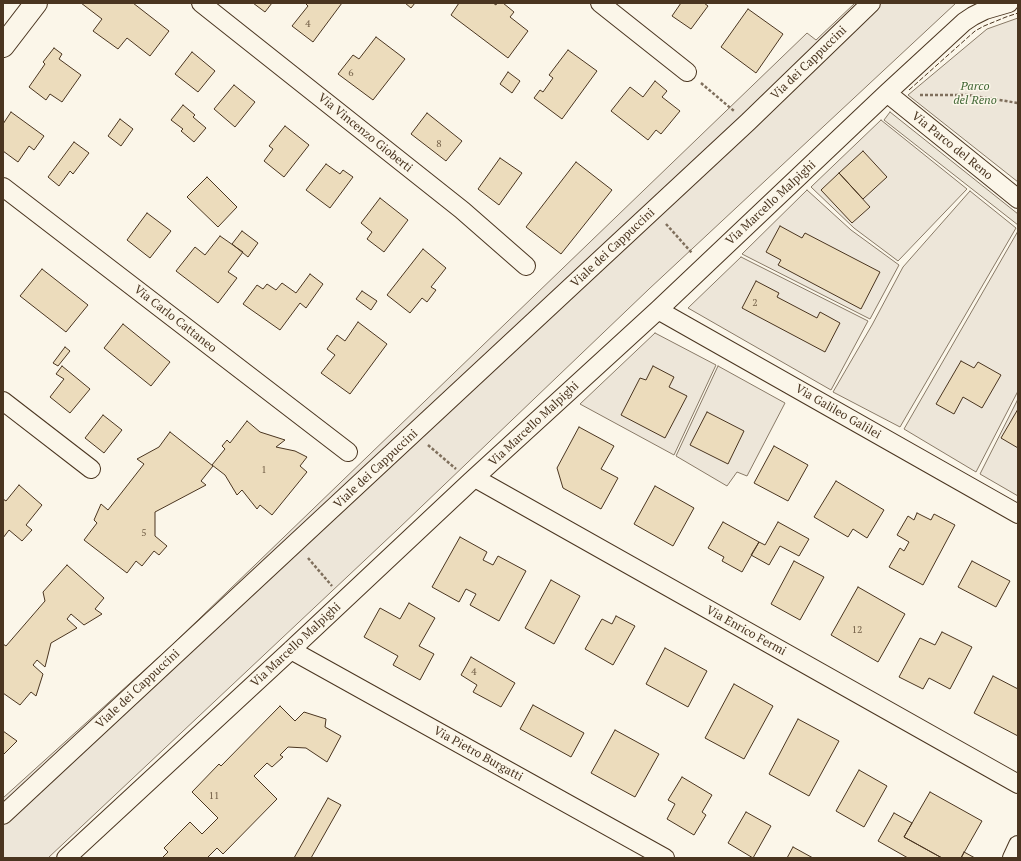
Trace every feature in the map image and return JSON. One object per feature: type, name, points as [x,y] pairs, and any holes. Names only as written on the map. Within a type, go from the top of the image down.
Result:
[{"type":"street","points":[[3,46],[36,3]]},
{"type":"street","name":"Via Vincenzo Gioberti","points":[[201,3],[462,210],[526,266]]},
{"type":"street","points":[[600,3],[687,72]]},
{"type":"street","name":"Via dei Cappuccini","points":[[748,122],[870,3]]},
{"type":"street","name":"Via Marcello Malpighi","points":[[66,858],[658,310],[964,22],[985,10],[1009,3]]},
{"type":"street","name":"Via Parco del Reno","points":[[887,93],[1018,199]]},
{"type":"street","name":"Viale dei Cappuccini","points":[[3,815],[748,122]]},
{"type":"street","name":"Via Carlo Cattaneo","points":[[3,187],[348,452]]},
{"type":"street","name":"Via Galileo Galilei","points":[[658,310],[1018,514]]},
{"type":"street","points":[[3,401],[91,469]]},
{"type":"street","name":"Via Enrico Fermi","points":[[473,480],[1018,784]]},
{"type":"street","name":"Via Pietro Burgatti","points":[[291,650],[665,858]]},
{"type":"street","points":[[1012,858],[1018,845]]},
{"type":"path","points":[[687,72],[748,122]]},
{"type":"path","points":[[916,95],[968,95],[1018,103]]},
{"type":"path","points":[[654,210],[703,267]]},
{"type":"path","points":[[414,433],[473,480]]},
{"type":"path","points":[[295,543],[335,589]]},
{"type":"green space","points":[[855,3],[956,3],[649,289],[398,529],[48,858],[3,858],[3,798],[171,646],[807,33],[816,40]]},
{"type":"green space","name":"Parco del Reno","points":[[1018,18],[1018,182],[908,95],[987,29]]},
{"type":"green space","points":[[881,120],[967,189],[898,261],[854,228],[811,187]]},
{"type":"green space","points":[[807,190],[851,230],[899,265],[870,319],[742,254]]},
{"type":"green space","points":[[970,191],[1016,228],[900,427],[833,392],[872,325],[903,267]]},
{"type":"green space","points":[[1018,231],[1018,391],[976,472],[904,429]]},
{"type":"green space","points":[[741,257],[868,321],[831,390],[688,308]]},
{"type":"green space","points":[[655,333],[716,365],[674,455],[580,404]]},
{"type":"green space","points":[[718,366],[785,403],[747,476],[737,472],[727,486],[676,456]]},
{"type":"green space","points":[[1018,399],[1018,496],[980,474]]},
{"type":"shaded area","points":[[890,112],[1018,214],[1018,225],[884,120]]},
{"type":"building","points":[[81,3],[133,3],[169,31],[150,56],[127,38],[118,49],[93,31],[102,19]]},
{"type":"building","points":[[253,3],[272,3],[265,12]]},
{"type":"building","points":[[305,3],[342,3],[313,42],[292,26],[308,6]]},
{"type":"building","points":[[405,3],[415,3],[411,8]]},
{"type":"building","points":[[459,3],[493,3],[496,5],[497,3],[503,3],[514,12],[510,17],[528,31],[508,58],[451,15]]},
{"type":"building","points":[[681,3],[704,3],[708,6],[691,29],[672,16]]},
{"type":"building","points":[[748,9],[783,34],[756,73],[721,47]]},
{"type":"building","points":[[376,37],[405,59],[373,100],[338,74],[353,55],[359,59]]},
{"type":"building","points":[[54,48],[62,54],[59,59],[81,75],[62,102],[50,94],[46,100],[29,87],[45,64],[43,62]]},
{"type":"building","points":[[568,50],[597,71],[562,119],[534,98],[540,90],[543,92],[553,78],[549,75]]},
{"type":"building","points":[[192,52],[215,71],[198,92],[175,74]]},
{"type":"building","points":[[508,72],[520,81],[512,93],[500,84]]},
{"type":"building","points":[[655,81],[667,91],[662,97],[680,111],[661,134],[656,130],[648,140],[611,111],[630,87],[643,97]]},
{"type":"building","points":[[234,85],[255,102],[235,127],[214,109]]},
{"type":"building","points":[[183,105],[195,115],[193,117],[206,128],[194,142],[181,131],[183,129],[171,120]]},
{"type":"building","points":[[11,112],[44,136],[34,150],[29,146],[18,162],[3,151],[3,124]]},
{"type":"building","points":[[427,113],[462,141],[446,161],[411,134]]},
{"type":"building","points":[[120,119],[133,129],[121,146],[108,136]]},
{"type":"building","points":[[285,126],[309,145],[284,177],[264,161],[273,149],[269,146]]},
{"type":"building","points":[[74,142],[89,153],[73,174],[70,171],[59,186],[48,177]]},
{"type":"building","points":[[863,151],[887,177],[863,199],[839,173]]},
{"type":"building","points":[[500,158],[522,173],[499,205],[478,189]]},
{"type":"building","points":[[576,162],[612,190],[561,254],[526,227]]},
{"type":"building","points":[[326,164],[340,174],[343,170],[353,177],[330,208],[306,190]]},
{"type":"building","points":[[839,173],[870,207],[852,223],[821,190]]},
{"type":"building","points":[[207,177],[237,207],[218,227],[187,197]]},
{"type":"building","points":[[380,198],[408,220],[384,252],[367,239],[372,232],[361,223]]},
{"type":"building","points":[[147,213],[171,231],[150,258],[127,240]]},
{"type":"building","points":[[780,226],[802,238],[805,233],[880,272],[861,309],[778,265],[781,260],[766,252]]},
{"type":"building","points":[[242,231],[258,243],[248,257],[232,244]]},
{"type":"building","points":[[220,236],[243,252],[228,272],[237,278],[218,303],[176,271],[195,247],[205,255]]},
{"type":"building","points":[[423,249],[446,268],[431,287],[436,290],[427,302],[422,298],[410,313],[387,295]]},
{"type":"building","points":[[42,269],[88,305],[66,332],[20,296]]},
{"type":"building","points":[[310,274],[323,284],[306,308],[300,303],[280,330],[243,304],[257,285],[263,289],[267,284],[276,290],[282,283],[296,293]]},
{"type":"building","points":[[756,281],[779,293],[777,297],[817,318],[820,312],[840,323],[825,352],[742,308]]},
{"type":"building","points":[[362,291],[377,301],[371,310],[356,299]]},
{"type":"building","points":[[358,322],[387,344],[350,394],[321,373],[335,355],[327,349],[337,335],[345,341]]},
{"type":"building","points":[[123,324],[170,362],[151,386],[104,348]]},
{"type":"building","points":[[65,347],[70,351],[58,366],[53,363]]},
{"type":"building","points":[[961,361],[974,368],[978,362],[1001,375],[982,408],[963,397],[954,414],[936,404]]},
{"type":"building","points":[[62,366],[90,389],[70,413],[50,397],[64,379],[56,374]]},
{"type":"building","points":[[653,366],[674,377],[669,387],[687,396],[665,438],[621,415],[640,378],[646,380]]},
{"type":"building","points":[[1018,409],[1018,448],[1001,438]]},
{"type":"building","points":[[707,412],[744,431],[728,464],[690,445]]},
{"type":"building","points":[[103,415],[122,430],[104,453],[85,438]]},
{"type":"building","points":[[247,421],[260,432],[285,440],[276,447],[295,451],[307,457],[300,466],[307,472],[272,515],[260,505],[257,509],[242,490],[237,495],[225,475],[212,465],[225,449],[222,446],[227,440],[230,443]]},
{"type":"building","points":[[579,427],[614,446],[601,469],[618,478],[601,509],[563,488],[557,468]]},
{"type":"building","points":[[170,432],[213,466],[201,481],[206,485],[155,512],[155,536],[167,546],[159,555],[154,551],[142,566],[136,561],[127,573],[84,540],[97,523],[94,520],[101,504],[108,510],[144,464],[137,459],[159,447]]},
{"type":"building","points":[[774,446],[808,465],[788,501],[754,483]]},
{"type":"building","points":[[836,481],[884,510],[867,538],[853,529],[848,537],[814,517]]},
{"type":"building","points":[[19,485],[42,505],[26,525],[32,530],[22,541],[9,530],[3,538],[3,499],[6,501]]},
{"type":"building","points":[[655,486],[694,508],[673,546],[634,524]]},
{"type":"building","points":[[917,513],[931,520],[934,514],[955,525],[923,585],[889,567],[900,548],[904,551],[909,542],[897,535],[908,516],[914,520]]},
{"type":"building","points":[[723,522],[759,542],[742,572],[722,561],[724,557],[708,548]]},
{"type":"building","points":[[778,522],[809,539],[799,556],[780,546],[769,565],[751,555],[759,542],[765,545]]},
{"type":"building","points":[[460,537],[487,552],[483,560],[493,565],[498,556],[526,571],[499,621],[470,605],[476,594],[466,589],[459,602],[432,587]]},
{"type":"building","points":[[794,561],[824,577],[800,620],[771,604]]},
{"type":"building","points":[[972,561],[1010,581],[996,607],[958,587]]},
{"type":"building","points":[[67,565],[104,598],[95,609],[102,614],[84,625],[71,614],[67,619],[77,628],[51,643],[45,667],[37,660],[33,665],[43,674],[36,696],[31,692],[20,705],[3,693],[3,644],[6,646],[45,601],[43,592]]},
{"type":"building","points":[[551,580],[580,596],[554,644],[525,628]]},
{"type":"building","points":[[858,587],[905,614],[878,662],[831,635]]},
{"type":"building","points":[[409,603],[435,618],[419,646],[434,654],[420,680],[393,665],[398,656],[364,637],[380,608],[400,619]]},
{"type":"building","points":[[616,616],[635,626],[613,665],[585,649],[602,619],[612,624]]},
{"type":"building","points":[[942,632],[972,647],[950,689],[929,678],[923,689],[899,677],[920,638],[935,645]]},
{"type":"building","points":[[665,648],[707,671],[688,707],[646,684]]},
{"type":"building","points":[[471,657],[515,683],[501,707],[473,692],[477,685],[461,675]]},
{"type":"building","points":[[993,676],[1018,689],[1018,736],[974,713]]},
{"type":"building","points":[[734,684],[773,706],[744,759],[705,738]]},
{"type":"building","points":[[533,705],[584,733],[571,757],[520,729]]},
{"type":"building","points":[[280,706],[295,721],[304,712],[326,719],[325,727],[341,736],[327,762],[306,748],[288,747],[280,755],[283,757],[272,767],[267,763],[254,776],[277,799],[223,854],[217,848],[207,858],[162,858],[168,852],[164,848],[190,822],[202,834],[218,818],[192,792],[219,764],[221,766]]},
{"type":"building","points":[[798,719],[839,741],[809,796],[769,774]]},
{"type":"building","points":[[615,730],[659,754],[635,797],[591,773]]},
{"type":"building","points":[[3,731],[17,741],[3,755]]},
{"type":"building","points":[[859,770],[887,786],[864,827],[836,811]]},
{"type":"building","points":[[682,777],[712,795],[702,812],[706,815],[694,835],[667,819],[675,804],[668,800]]},
{"type":"building","points":[[930,792],[982,821],[961,858],[942,858],[904,837]]},
{"type":"building","points":[[328,798],[341,805],[311,858],[294,858]]},
{"type":"building","points":[[746,812],[771,826],[753,858],[728,843]]},
{"type":"building","points":[[894,813],[912,823],[904,837],[942,858],[908,858],[878,841]]},
{"type":"building","points":[[793,847],[813,858],[787,858]]},
{"type":"building","points":[[964,852],[975,858],[961,858]]},
{"type":"fence","points":[[909,90],[975,31],[1018,13]]}]
